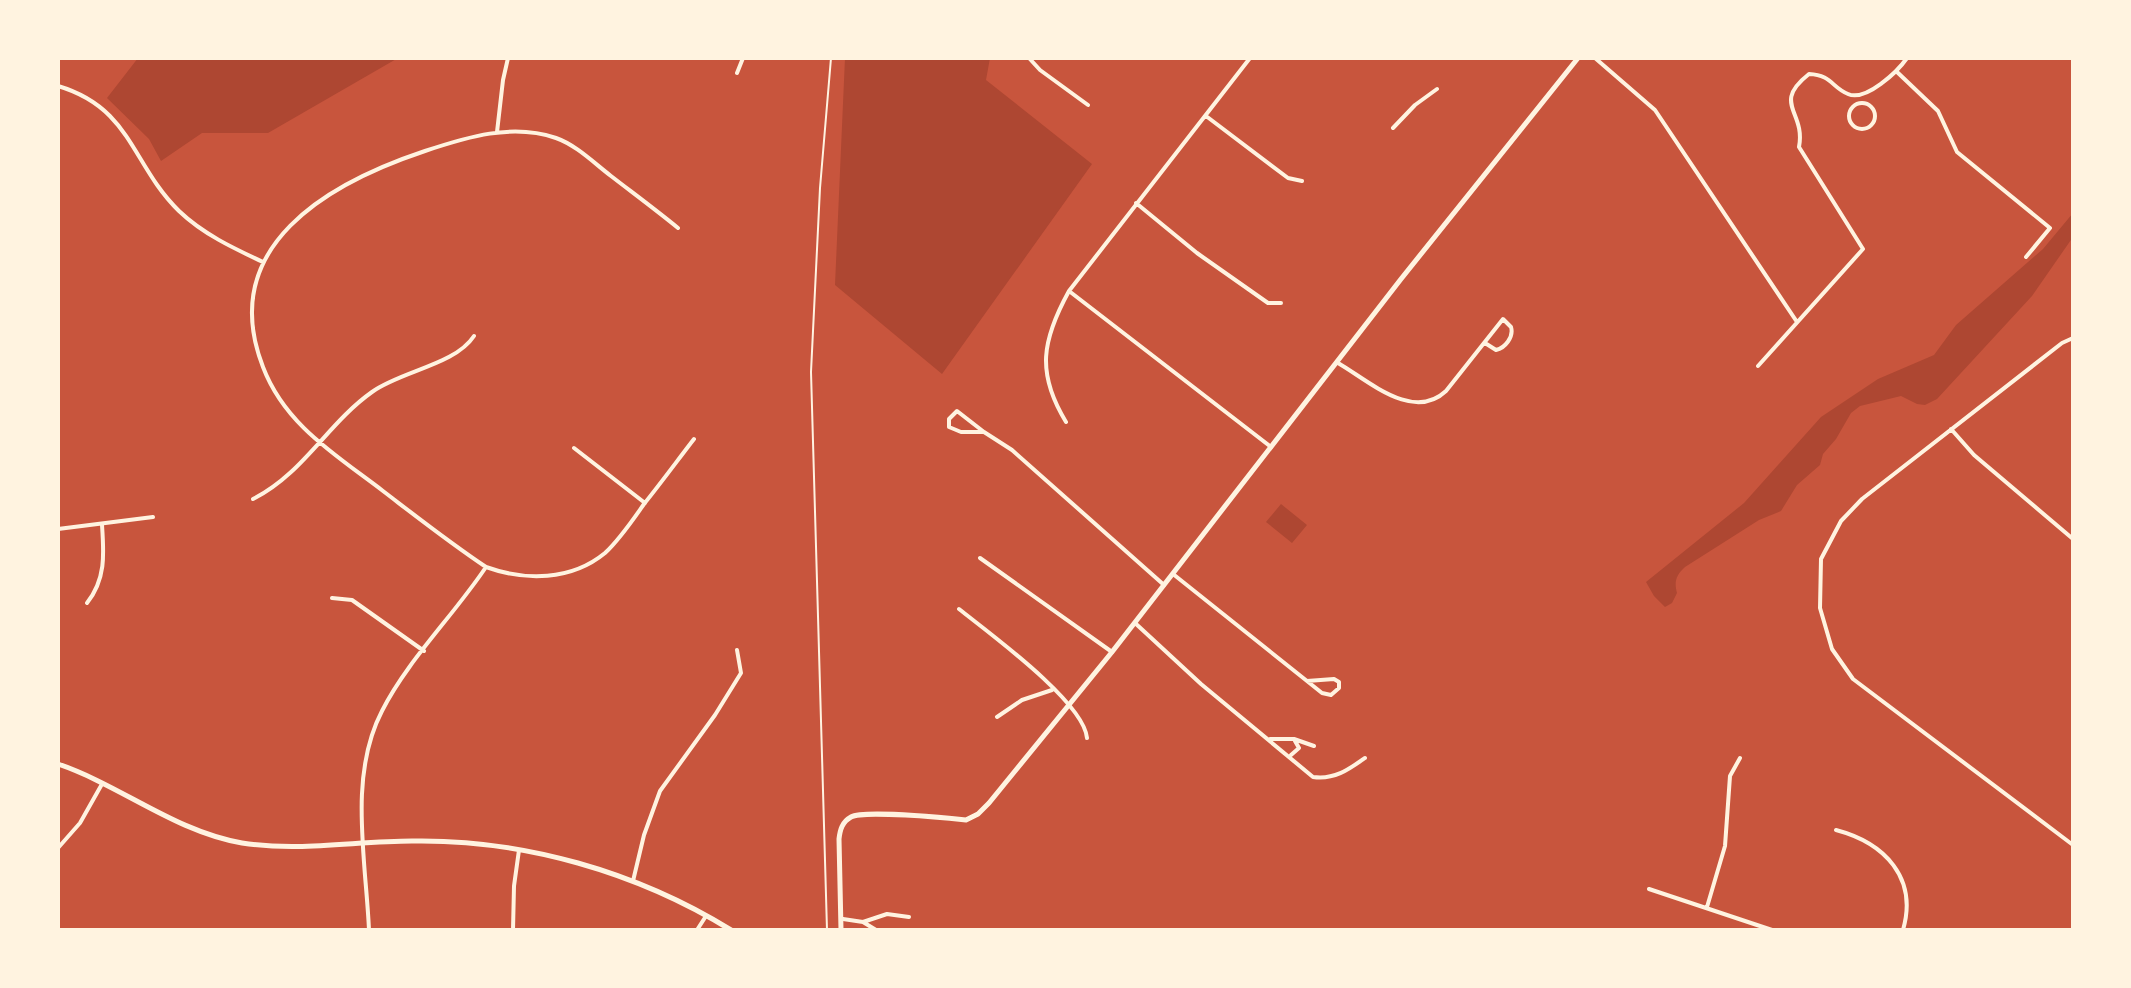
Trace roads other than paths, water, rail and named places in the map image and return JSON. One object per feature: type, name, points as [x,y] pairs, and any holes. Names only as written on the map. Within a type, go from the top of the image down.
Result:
[{"type":"street","points":[[497,132],[508,58]]},
{"type":"street","points":[[737,73],[743,58]]},
{"type":"street","points":[[1029,58],[1040,70],[1088,105]]},
{"type":"street","points":[[1066,422],[1054,401],[1044,368],[1048,338],[1069,291],[1250,58]]},
{"type":"street","points":[[841,930],[839,839],[848,819],[864,813],[966,820],[974,817],[998,794],[1578,58]]},
{"type":"street","points":[[1595,58],[1655,110],[1797,322]]},
{"type":"street","points":[[1758,366],[1863,249],[1799,147],[1802,134],[1790,101],[1794,85],[1809,74],[1819,74],[1850,95],[1858,96],[1896,71],[1907,58]]},
{"type":"street","points":[[1819,74],[1820,67]]},
{"type":"street","points":[[1896,71],[1938,111],[1957,152],[2050,228],[2026,257]]},
{"type":"street","points":[[58,86],[91,99],[116,120],[156,183],[188,219],[215,238],[263,262]]},
{"type":"street","points":[[1393,128],[1415,105],[1437,89]]},
{"type":"street","points":[[1858,96],[1859,104]]},
{"type":"street","points":[[1859,104],[1871,107],[1874,115],[1873,123],[1866,128],[1854,127],[1850,120],[1852,108],[1859,104]]},
{"type":"street","points":[[1206,116],[1288,178],[1302,181]]},
{"type":"street","points":[[678,228],[563,142],[536,134],[497,132],[410,156],[348,183],[314,204],[292,222],[263,262],[255,285],[251,315],[258,355],[280,401],[298,424],[486,567],[534,577],[576,569],[607,551],[694,439]]},
{"type":"street","points":[[1136,203],[1197,253],[1268,303],[1281,303]]},
{"type":"street","points":[[1069,291],[1271,447]]},
{"type":"street","points":[[1338,363],[1398,398],[1412,404],[1426,403],[1438,399],[1446,391],[1503,319],[1511,327],[1511,336],[1502,349],[1496,350],[1485,343]]},
{"type":"street","points":[[253,499],[284,481],[371,393],[459,351],[474,336]]},
{"type":"street","points":[[2073,338],[2062,343],[1862,499],[1841,521],[1821,559],[1820,608],[1832,649],[1853,679],[2073,845]]},
{"type":"street","points":[[984,432],[961,432],[949,427],[952,413],[957,411],[1012,450],[1164,585]]},
{"type":"street","points":[[1951,429],[1974,455],[2073,539]]},
{"type":"street","points":[[574,448],[645,503]]},
{"type":"street","points":[[58,529],[153,517]]},
{"type":"street","points":[[87,603],[98,588],[102,574],[102,525]]},
{"type":"street","points":[[980,558],[1112,652]]},
{"type":"street","points":[[369,930],[363,782],[373,733],[383,709],[486,567]]},
{"type":"street","points":[[1173,574],[1307,681],[1327,695],[1339,688],[1339,682],[1334,679],[1307,681]]},
{"type":"street","points":[[332,598],[352,600],[424,651]]},
{"type":"street","points":[[959,609],[1026,663],[1069,705],[1086,730],[1087,738]]},
{"type":"street","points":[[1134,623],[1201,684],[1313,777],[1327,779],[1351,769],[1365,758]]},
{"type":"street","points":[[632,882],[660,791],[741,673],[737,650]]},
{"type":"street","points":[[997,717],[1022,700],[1053,690]]},
{"type":"street","points":[[1268,739],[1294,739],[1314,746]]},
{"type":"street","points":[[1289,756],[1299,748],[1294,739]]},
{"type":"street","points":[[1707,907],[1725,846],[1730,776],[1740,758]]},
{"type":"street","points":[[58,764],[184,826],[237,842],[291,847],[364,842],[445,842],[519,850],[583,864],[632,882],[731,930]]},
{"type":"street","points":[[58,848],[80,823],[102,784]]},
{"type":"street","points":[[1836,830],[1852,834],[1895,866],[1907,893],[1907,916],[1903,930]]},
{"type":"street","points":[[513,930],[519,850]]},
{"type":"street","points":[[1649,889],[1772,930]]},
{"type":"street","points":[[863,922],[887,914],[909,917]]},
{"type":"street","points":[[697,930],[706,916]]},
{"type":"street","points":[[843,919],[863,922],[876,930]]}]
